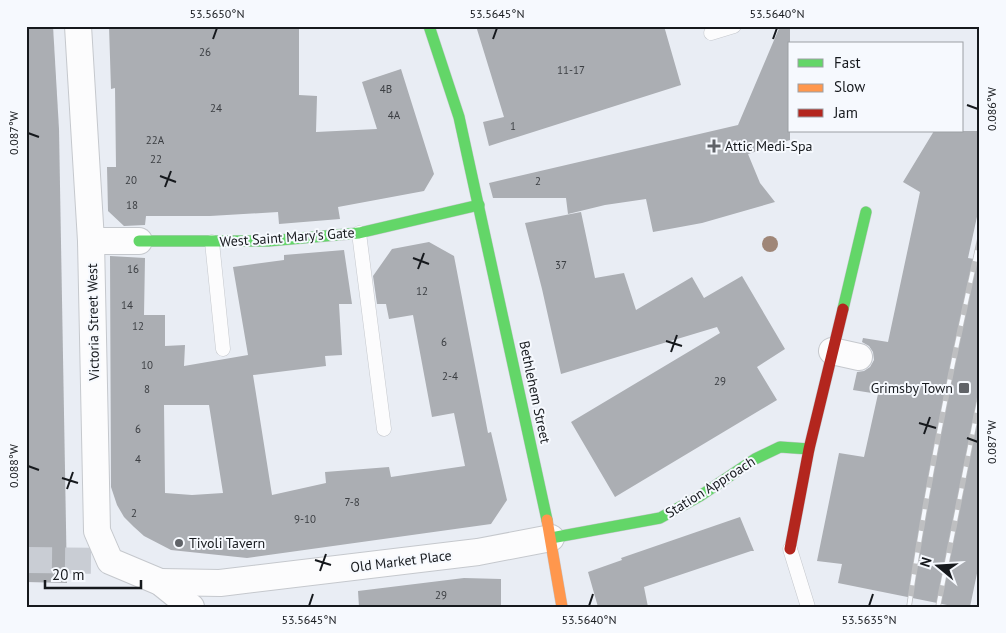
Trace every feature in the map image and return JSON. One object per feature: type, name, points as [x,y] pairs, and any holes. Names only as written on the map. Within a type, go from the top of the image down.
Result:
[{"type":"street","name":"Victoria Street West","points":[[78,26],[91,240],[97,531],[110,561],[160,582]]},
{"type":"street","name":"Bethlehem Street","points":[[429,26],[459,117],[551,538],[562,607]]},
{"type":"street","name":"West Saint Mary's Gate","points":[[91,240],[268,241],[359,233],[479,205]]},
{"type":"street","points":[[790,549],[809,449],[866,212]]},
{"type":"street","points":[[832,351],[859,357]]},
{"type":"street","name":"Station Approach","points":[[551,538],[660,518],[700,496],[755,458],[780,447],[809,449]]},
{"type":"street","name":"Old Market Place","points":[[160,582],[220,583],[478,552],[551,538]]},
{"type":"street","points":[[160,582],[191,607]]},
{"type":"lane","points":[[711,33],[734,26]]},
{"type":"lane","points":[[359,233],[384,429]]},
{"type":"lane","points":[[212,242],[223,349]]},
{"type":"lane","points":[[790,549],[808,607]]},
{"type":"building","points":[[26,26],[53,26],[59,129],[67,583],[26,582]]},
{"type":"building","points":[[109,26],[299,26],[299,95],[317,96],[316,132],[377,129],[362,82],[401,69],[434,174],[424,191],[338,207],[340,219],[279,224],[278,212],[210,216],[146,216],[145,225],[124,226],[108,211],[107,167],[116,167],[115,88],[111,89]]},
{"type":"building","points":[[476,26],[664,26],[681,85],[489,146],[483,122],[504,117]]},
{"type":"building","points":[[780,26],[790,26],[790,42],[788,42],[788,132],[790,132],[790,140],[748,154],[760,183],[775,202],[702,223],[653,232],[646,199],[605,205],[568,214],[566,198],[493,198],[489,183],[738,125]]},
{"type":"building","points":[[980,131],[980,203],[968,258],[980,260],[980,559],[970,607],[957,607],[838,583],[842,564],[817,561],[839,453],[864,457],[878,394],[853,390],[857,372],[864,371],[870,367],[874,360],[873,352],[869,346],[862,342],[863,338],[888,342],[920,192],[903,182],[933,132]]},
{"type":"building","points":[[581,212],[595,278],[624,273],[636,310],[692,277],[704,298],[742,276],[785,349],[757,367],[777,400],[615,497],[571,422],[720,333],[717,327],[561,374],[525,223]]},
{"type":"building","points":[[429,242],[454,256],[488,433],[491,432],[507,500],[491,524],[247,558],[171,550],[144,536],[124,517],[117,505],[111,487],[110,256],[145,258],[144,315],[165,315],[165,346],[185,345],[184,366],[248,355],[233,267],[284,260],[284,255],[344,250],[352,304],[339,304],[342,355],[325,356],[326,366],[253,375],[272,495],[326,483],[325,472],[389,467],[391,477],[465,466],[454,413],[432,417],[413,315],[389,319],[386,304],[377,304],[373,276],[392,249]],"holes":[[[164,405],[209,405],[223,493],[192,495],[165,493]]]},
{"type":"building","points":[[740,517],[754,551],[644,587],[648,607],[598,607],[588,572],[622,560],[621,558]]},
{"type":"building","points":[[464,578],[501,579],[501,607],[359,607],[358,591]]},
{"type":"tunnel","points":[[26,560],[110,561]]},
{"type":"railway","points":[[909,607],[941,422],[980,238]]},
{"type":"railway","points":[[938,607],[980,396]]},
{"type":"traffic: fast","points":[[429,26],[459,117],[547,520]]},
{"type":"traffic: fast","points":[[139,241],[268,241],[359,233],[479,205]]},
{"type":"traffic: fast","points":[[843,309],[866,212]]},
{"type":"traffic: fast","points":[[551,538],[660,518],[700,496],[755,459],[780,447],[809,449]]},
{"type":"traffic: slow","points":[[547,520],[562,607]]},
{"type":"traffic: jam","points":[[790,549],[809,449],[843,309]]},
{"type":"place","name":"Attic Medi-Spa","points":[[714,146]]},
{"type":"place","name":"Grimsby Town","points":[[964,388]]},
{"type":"place","name":"Tivoli Tavern","points":[[179,543]]}]
